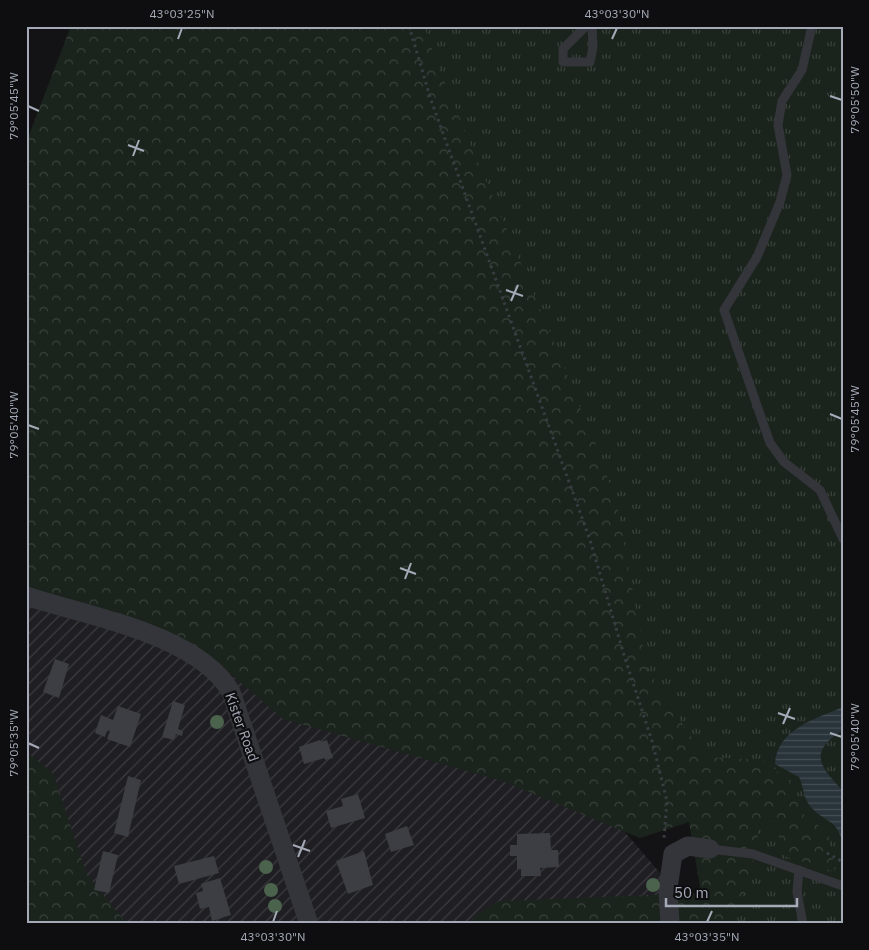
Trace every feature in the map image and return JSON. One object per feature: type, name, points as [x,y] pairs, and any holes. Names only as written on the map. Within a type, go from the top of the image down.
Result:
[{"type":"street","name":"Kister Road","points":[[26,596],[146,631],[200,660],[224,679],[231,692],[309,924]]},
{"type":"street","points":[[670,924],[668,888],[673,854],[688,846],[710,849]]},
{"type":"lane","points":[[586,26],[563,49],[563,62],[590,62],[593,47],[592,26]]},
{"type":"lane","points":[[812,26],[802,70],[782,101],[778,125],[786,175],[780,202],[757,257],[724,310],[770,443],[784,462],[820,490],[843,539]]},
{"type":"lane","points":[[710,849],[753,854],[843,886]]},
{"type":"lane","points":[[799,870],[797,892],[803,924]]},
{"type":"path","points":[[409,26],[431,100],[590,540],[652,741],[667,801],[664,839],[673,854]]},
{"type":"path","points":[[827,853],[843,862]]},
{"type":"shaded area","points":[[26,553],[580,780],[704,924],[26,924]]},
{"type":"shaded area","points":[[843,707],[843,730],[825,746],[821,753],[821,760],[823,767],[843,791],[843,847],[837,830],[829,821],[813,810],[808,803],[799,777],[775,764],[777,752],[790,734],[810,721]]},
{"type":"green space","points":[[71,26],[424,26],[439,69],[557,349],[616,499],[647,669],[704,757],[764,760],[790,782],[801,812],[828,833],[835,872],[784,856],[775,822],[760,820],[756,849],[735,924],[467,924],[476,915],[499,901],[701,893],[689,822],[640,838],[502,781],[283,719],[226,670],[26,599],[26,143]]},
{"type":"green space","points":[[405,26],[843,26],[843,924],[728,924]]},
{"type":"green space","points":[[26,752],[53,773],[87,875],[127,924],[26,924]]},
{"type":"building","points":[[55,659],[69,664],[59,698],[43,692]]},
{"type":"building","points":[[173,701],[185,705],[178,729],[183,731],[182,736],[176,734],[174,740],[162,737]]},
{"type":"building","points":[[118,706],[141,714],[130,747],[107,739],[110,731],[107,730],[105,737],[95,733],[101,715],[113,720]]},
{"type":"building","points":[[320,740],[321,742],[327,740],[333,758],[325,760],[325,758],[304,764],[299,747]]},
{"type":"building","points":[[128,776],[141,780],[128,837],[114,833]]},
{"type":"building","points":[[358,794],[365,818],[331,828],[326,811],[343,806],[341,799]]},
{"type":"building","points":[[407,826],[414,845],[391,852],[385,834]]},
{"type":"building","points":[[550,833],[551,850],[558,850],[559,867],[540,868],[541,876],[521,876],[521,869],[517,869],[517,856],[510,856],[510,845],[517,845],[517,834]]},
{"type":"building","points":[[103,851],[118,855],[109,893],[94,890]]},
{"type":"building","points":[[364,851],[373,885],[348,894],[336,861]]},
{"type":"building","points":[[214,856],[219,873],[179,884],[174,866]]},
{"type":"building","points":[[220,878],[231,915],[212,921],[209,907],[200,909],[196,893],[203,891],[201,884]]}]
